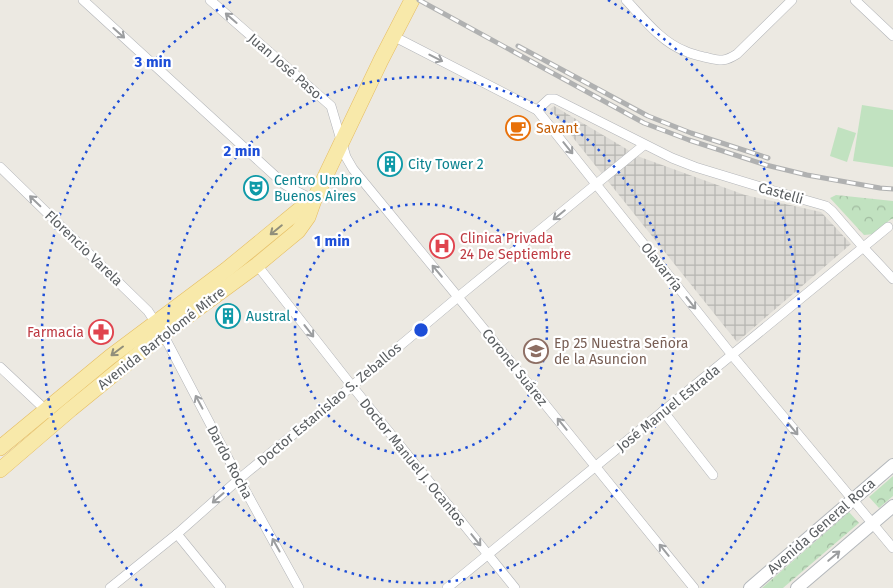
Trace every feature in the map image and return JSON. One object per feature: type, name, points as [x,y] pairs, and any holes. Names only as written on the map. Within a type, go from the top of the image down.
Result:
[{"type":"main road","name":"Avenida Bartolomé Mitre","points":[[0,448],[110,356],[160,328],[257,265],[298,231],[308,217],[314,200],[412,0]]},
{"type":"main road","name":"Avenida Bartolomé Mitre","points":[[0,470],[226,270],[299,210],[314,200]]},
{"type":"main road","name":"Avenida General Roca","points":[[750,588],[893,465]]},
{"type":"main road","points":[[797,588],[893,506]]},
{"type":"street","points":[[83,0],[284,184],[314,200]]},
{"type":"street","name":"Juan José Paso","points":[[210,0],[331,106],[342,143]]},
{"type":"street","points":[[626,0],[658,34],[672,45],[684,51],[719,60],[728,60],[737,54],[792,0]]},
{"type":"street","points":[[855,0],[893,36]]},
{"type":"street","name":"Olavarría","points":[[393,36],[537,110],[732,355],[893,548]]},
{"type":"street","name":"Castelli","points":[[537,110],[549,99],[555,99],[672,158],[695,167],[826,206],[832,210],[863,248],[893,279]]},
{"type":"street","name":"Coronel Suárez","points":[[342,143],[346,157],[353,169],[694,588]]},
{"type":"street","name":"Doctor Estanislao S. Zeballos","points":[[110,588],[177,534],[239,479],[458,297],[644,145]]},
{"type":"street","name":"Florencio Varela","points":[[0,167],[148,311],[160,328]]},
{"type":"street","name":"José Manuel Estrada","points":[[447,588],[888,227]]},
{"type":"street","name":"Doctor Manuel J. Ocantos","points":[[257,265],[515,588]]},
{"type":"street","name":"Dardo Rocha","points":[[160,328],[239,479],[299,588]]},
{"type":"street","points":[[0,367],[57,421]]},
{"type":"street","points":[[663,411],[713,475]]},
{"type":"street","points":[[177,534],[221,588]]},
{"type":"shaded area","points":[[554,106],[640,157],[745,195],[821,212],[851,244],[737,342],[550,109]]},
{"type":"green space","points":[[862,105],[893,110],[893,167],[853,161]]},
{"type":"green space","points":[[838,127],[856,133],[847,162],[830,156]]},
{"type":"green space","points":[[836,195],[893,201],[893,219],[874,234],[864,235],[830,198]]},
{"type":"green space","points":[[893,476],[893,496],[879,508],[869,497]]},
{"type":"green space","points":[[849,512],[859,523],[783,588],[762,588]]},
{"type":"railway","points":[[419,0],[644,123],[766,165],[807,175],[893,189]]},
{"type":"railway","points":[[518,46],[648,116],[691,133],[768,158]]},
{"type":"place","name":"Savant","points":[[518,128]]},
{"type":"place","name":"City Tower 2","points":[[390,164]]},
{"type":"place","name":"Centro Umbro Buenos Aires","points":[[256,188]]},
{"type":"place","name":"Clinica Privada 24 De Septiembre","points":[[442,246]]},
{"type":"place","name":"Austral","points":[[228,316]]},
{"type":"place","name":"Farmacia","points":[[101,332]]},
{"type":"place","name":"Ep 25 Nuestra Señora de la Asuncion","points":[[536,351]]}]
